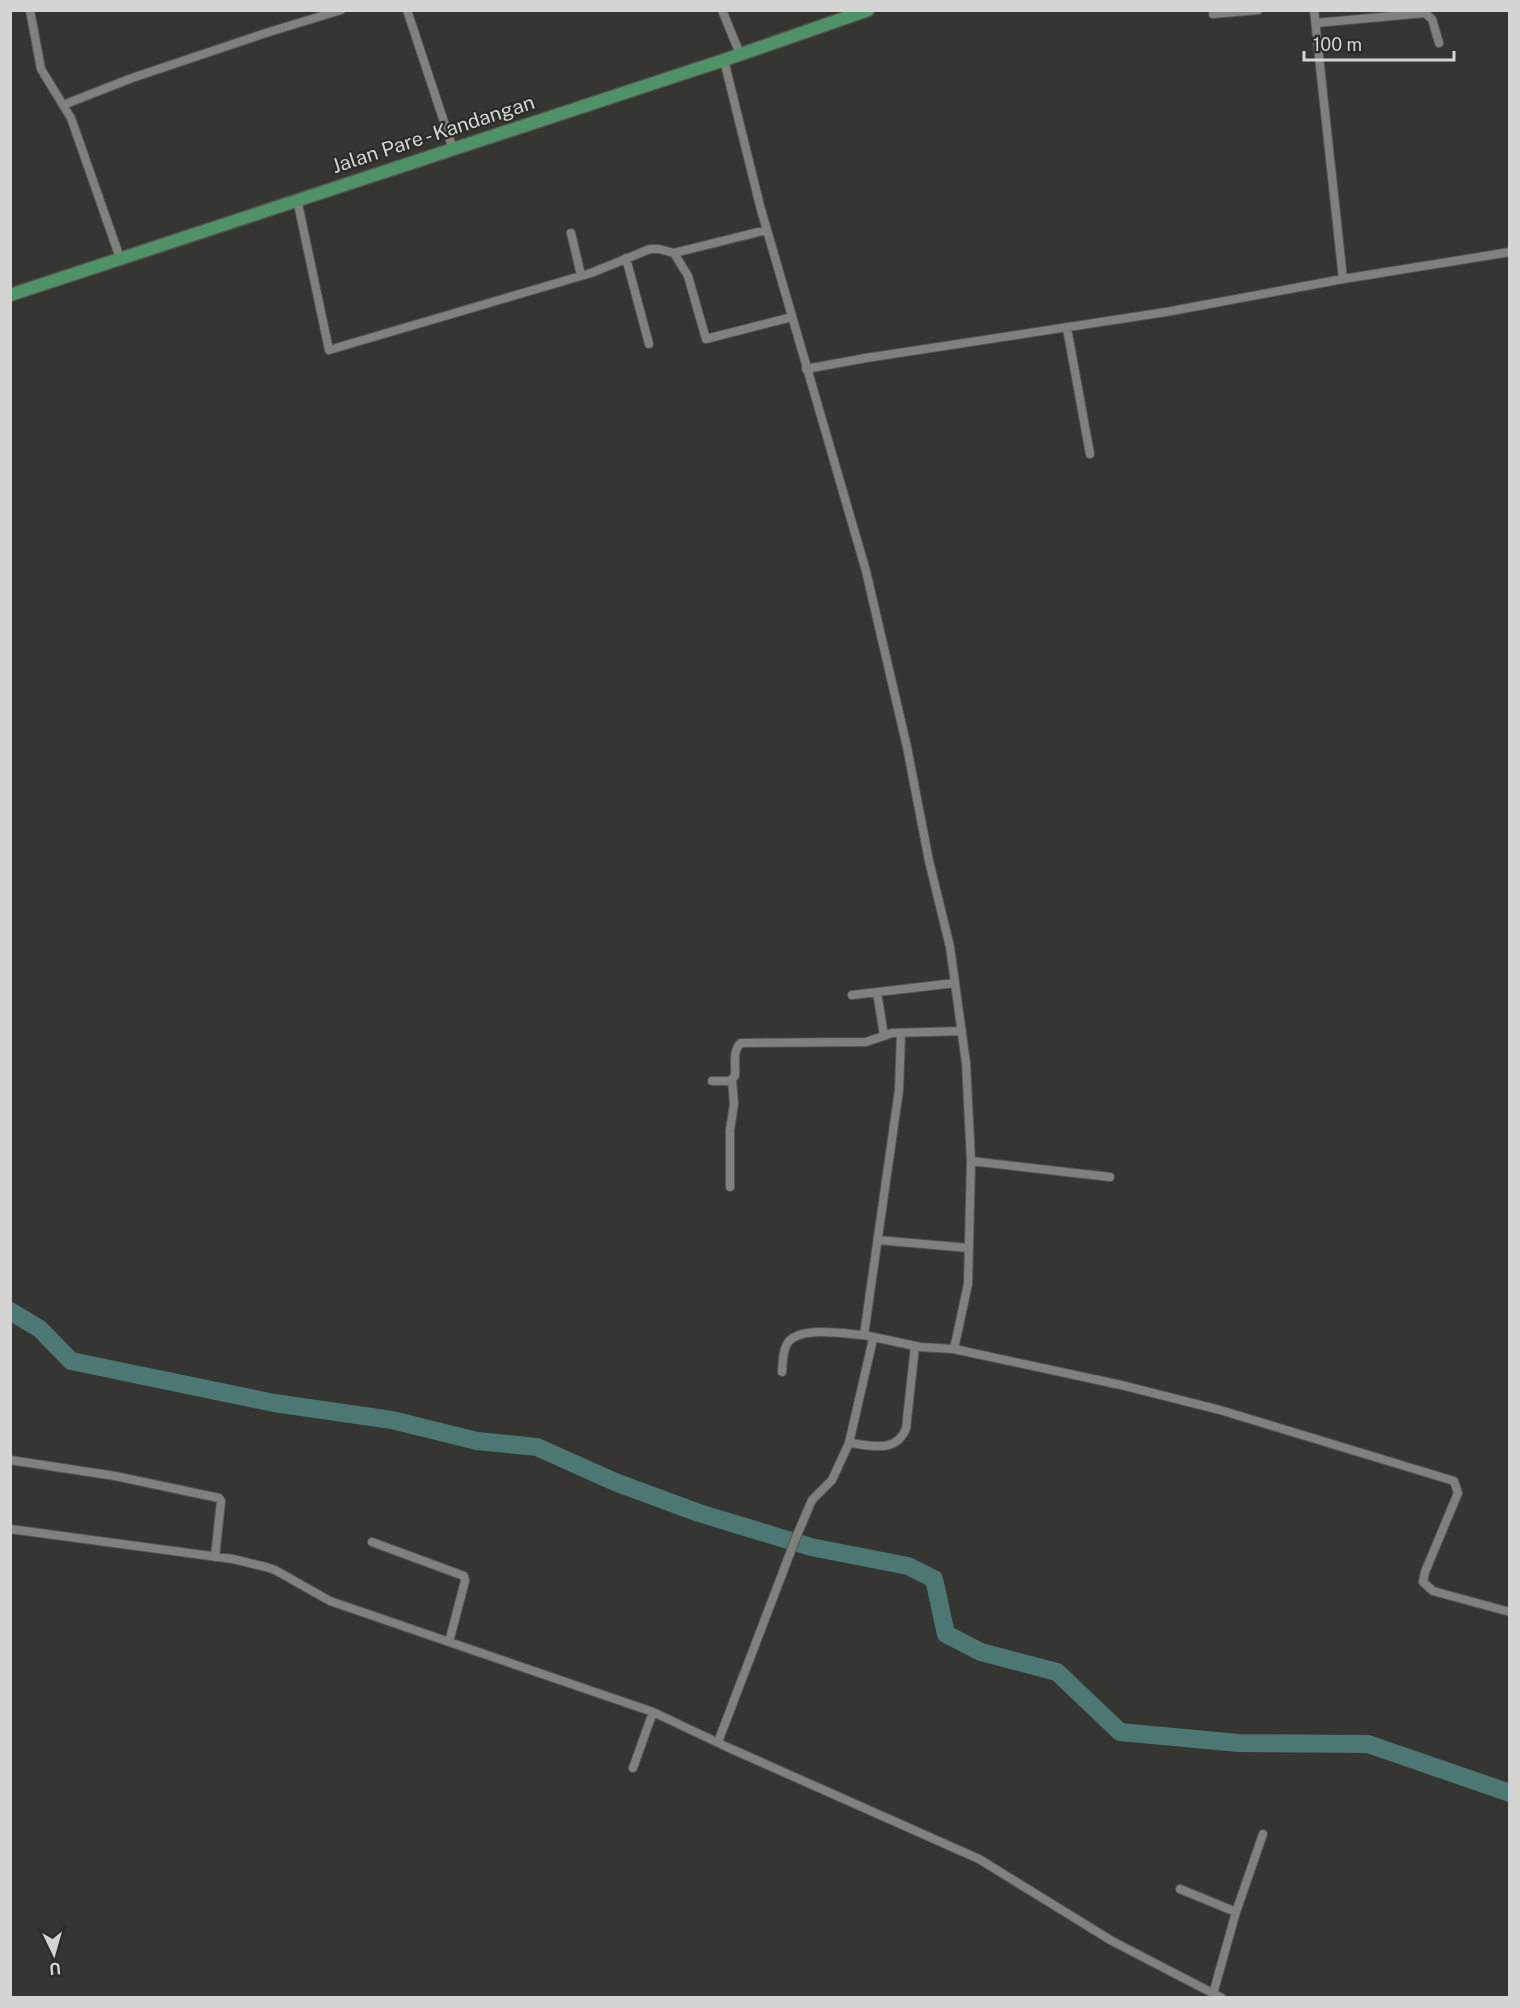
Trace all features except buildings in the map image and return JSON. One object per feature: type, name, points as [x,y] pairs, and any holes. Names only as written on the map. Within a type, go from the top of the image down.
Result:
[{"type":"main road","name":"Jalan Pare - Kandangan","points":[[10,295],[724,60],[868,10]]},
{"type":"street","points":[[30,10],[39,62],[71,118],[120,258]]},
{"type":"street","points":[[63,105],[142,74],[341,10]]},
{"type":"street","points":[[407,10],[453,149]]},
{"type":"street","points":[[722,10],[740,54]]},
{"type":"street","points":[[1213,14],[1258,10]]},
{"type":"street","points":[[1314,10],[1343,279]]},
{"type":"street","points":[[1316,23],[1425,13],[1432,19],[1439,43]]},
{"type":"street","points":[[724,60],[766,230],[868,581],[950,947],[969,1098],[971,1161],[968,1284],[954,1349]]},
{"type":"street","points":[[297,200],[329,351],[611,266],[650,249],[674,253],[766,230]]},
{"type":"street","points":[[571,232],[581,275]]},
{"type":"street","points":[[807,369],[1166,312],[1343,279],[1509,252]]},
{"type":"street","points":[[674,253],[683,264],[688,276],[706,339],[792,317]]},
{"type":"street","points":[[626,258],[649,344]]},
{"type":"street","points":[[1067,328],[1090,454]]},
{"type":"street","points":[[852,994],[955,983]]},
{"type":"street","points":[[877,992],[884,1036]]},
{"type":"street","points":[[730,1187],[730,1130],[734,1104],[732,1080],[736,1074],[736,1047],[741,1043],[866,1042],[901,1033],[962,1031]]},
{"type":"street","points":[[864,1335],[899,1090],[901,1033]]},
{"type":"street","points":[[712,1081],[732,1080]]},
{"type":"street","points":[[971,1161],[1110,1177]]},
{"type":"street","points":[[878,1240],[968,1248]]},
{"type":"street","points":[[782,1372],[786,1345],[800,1334],[817,1332],[864,1335],[873,1339],[915,1346],[954,1349],[1220,1410],[1454,1481],[1458,1493],[1423,1578],[1424,1586],[1433,1592],[1509,1612]]},
{"type":"street","points":[[718,1742],[812,1500],[832,1480],[849,1443],[873,1339]]},
{"type":"street","points":[[849,1443],[886,1447],[902,1437],[906,1429],[915,1346]]},
{"type":"street","points":[[10,1460],[115,1476],[219,1498],[221,1501],[215,1557]]},
{"type":"street","points":[[10,1529],[215,1557],[266,1567],[330,1601],[653,1712],[979,1859],[1112,1941],[1222,1998]]},
{"type":"street","points":[[372,1542],[464,1576],[465,1581],[449,1642]]},
{"type":"street","points":[[633,1768],[653,1712]]},
{"type":"street","points":[[1213,1994],[1236,1912],[1263,1834]]},
{"type":"street","points":[[1180,1889],[1236,1912]]},
{"type":"waterway","points":[[10,1311],[40,1329],[71,1361],[274,1403],[392,1420],[477,1441],[537,1447],[615,1482],[699,1513],[811,1547],[908,1566],[934,1579],[946,1634],[981,1652],[1057,1672],[1120,1732],[1239,1743],[1368,1744],[1510,1793]]}]
